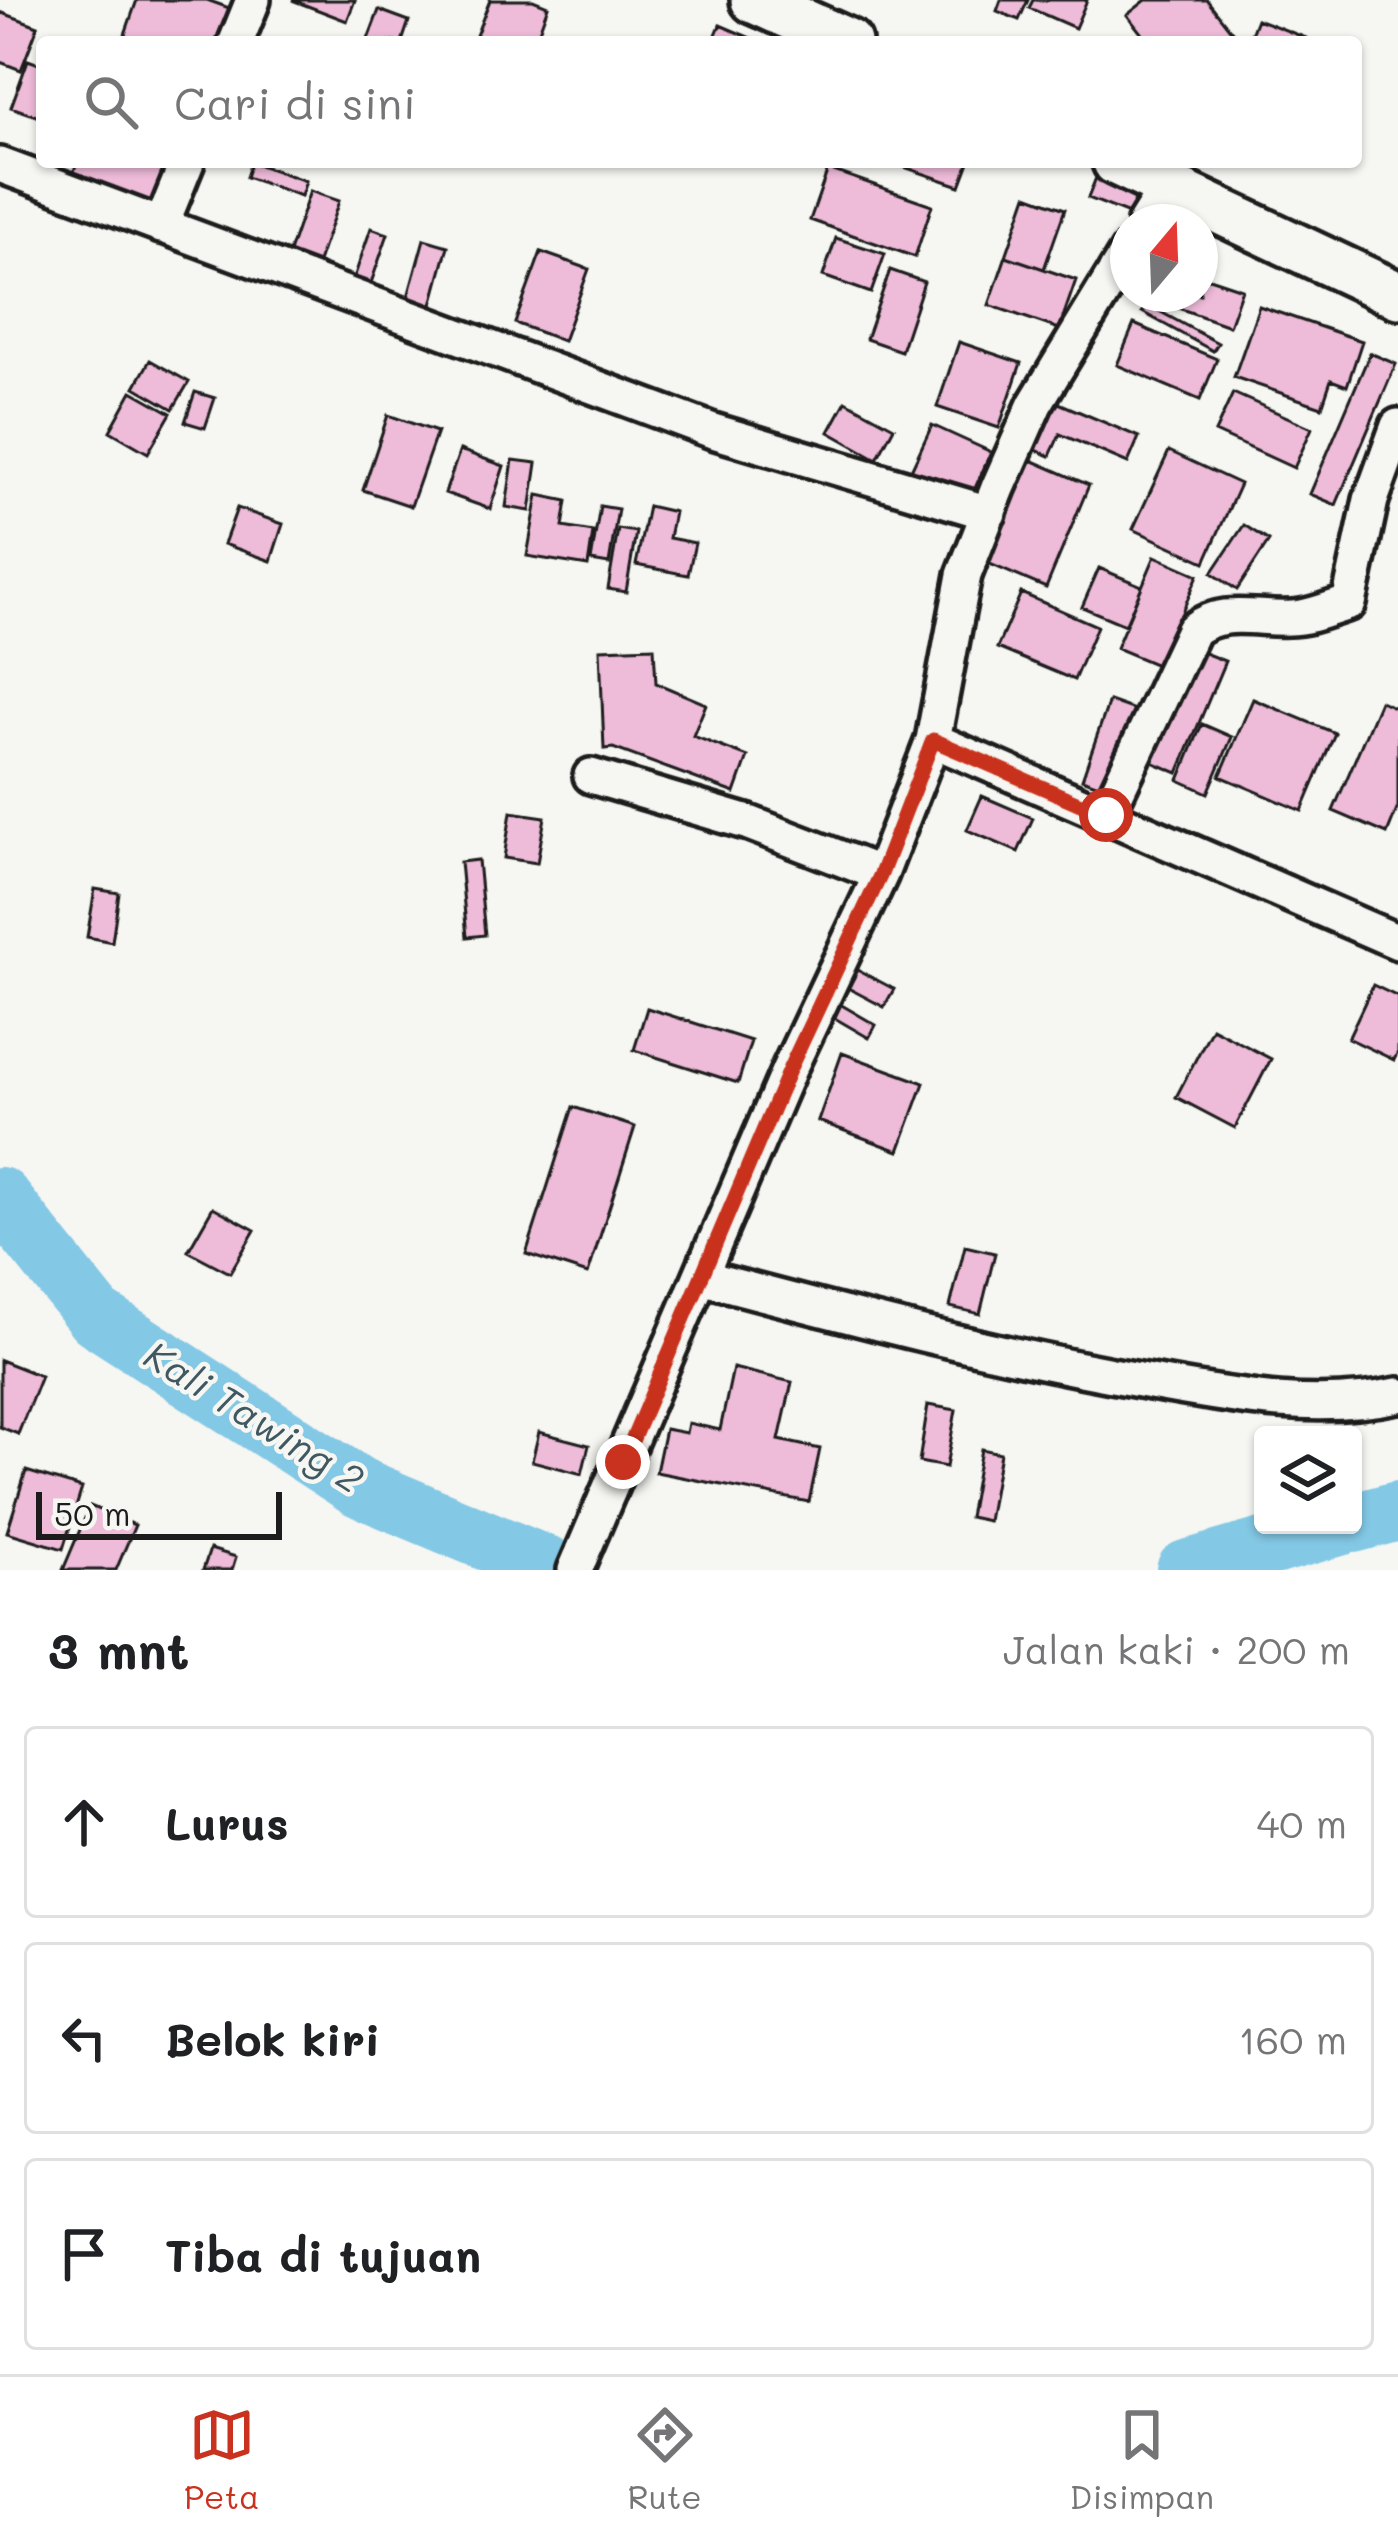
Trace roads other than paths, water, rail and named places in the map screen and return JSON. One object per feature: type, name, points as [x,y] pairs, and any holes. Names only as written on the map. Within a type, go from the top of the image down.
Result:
[{"type":"street","points":[[238,36],[253,0]]},
{"type":"street","points":[[754,0],[835,36]]},
{"type":"street","points":[[0,165],[713,431],[988,513]]},
{"type":"street","points":[[161,226],[185,168]]},
{"type":"street","points":[[1122,168],[1156,204]]},
{"type":"street","points":[[1218,227],[1398,295]]},
{"type":"street","points":[[575,1570],[789,1070],[881,874],[933,740],[964,574],[988,513],[1035,404],[1110,280]]},
{"type":"street","points":[[1106,815],[1193,630],[1205,620],[1225,616],[1303,617],[1349,603],[1371,500],[1398,427]]},
{"type":"street","points":[[933,740],[1398,942]]},
{"type":"street","points":[[591,776],[749,823],[881,874]]},
{"type":"street","points":[[701,1277],[1065,1366],[1274,1404],[1398,1395]]},
{"type":"waterway","name":"Kali Tawing 2","points":[[0,1197],[96,1317],[359,1487],[556,1570]]},
{"type":"waterway","name":"Kali Tawing 2","points":[[1362,1521],[1398,1511]]},
{"type":"waterway","name":"Kali Tawing 2","points":[[1186,1570],[1312,1534]]}]
